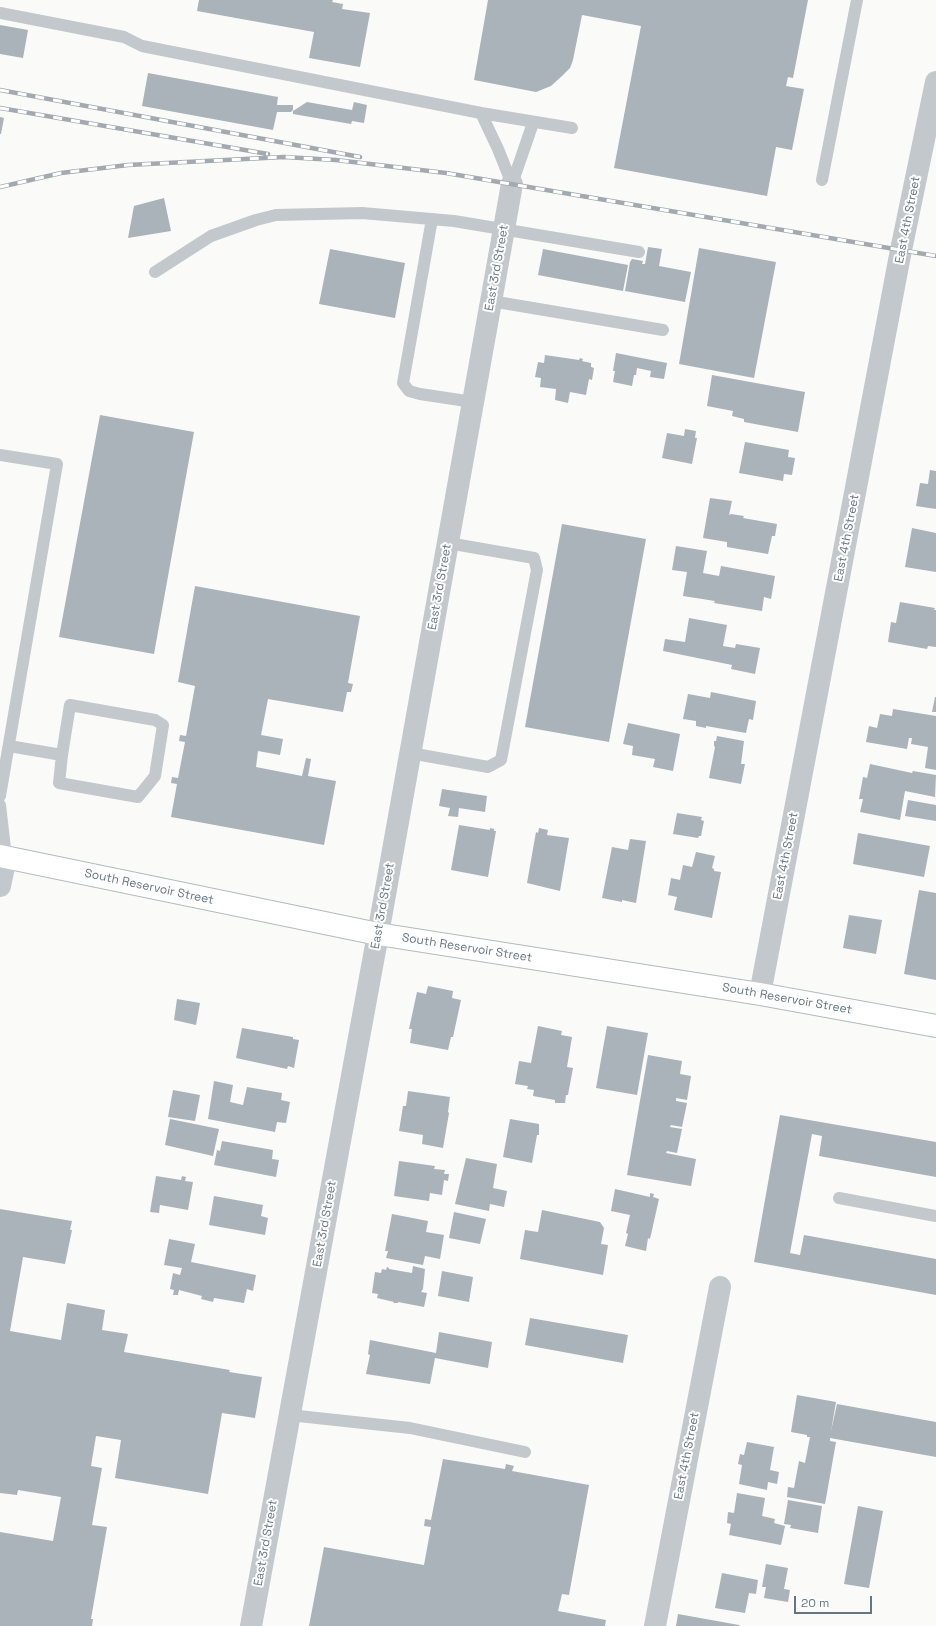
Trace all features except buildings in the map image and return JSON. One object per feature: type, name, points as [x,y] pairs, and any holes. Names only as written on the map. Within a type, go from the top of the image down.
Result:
[{"type":"main road","name":"South Reservoir Street","points":[[3,856],[378,934],[760,994],[936,1026]]},
{"type":"street","name":"East 4th Street","points":[[760,994],[902,250],[936,82]]},
{"type":"street","name":"East 3rd Street","points":[[250,1626],[378,934],[512,184]]},
{"type":"street","points":[[0,886],[3,856]]},
{"type":"street","name":"East 4th Street","points":[[655,1626],[720,1287]]},
{"type":"lane","points":[[822,180],[857,0]]},
{"type":"lane","points":[[0,13],[124,37],[142,46],[533,123],[572,128]]},
{"type":"lane","points":[[481,113],[512,184]]},
{"type":"lane","points":[[512,184],[533,123]]},
{"type":"lane","points":[[155,272],[211,236],[256,220],[276,215],[362,213],[454,221],[639,252]]},
{"type":"lane","points":[[432,219],[403,383],[409,391],[420,394],[473,402]]},
{"type":"lane","points":[[491,301],[663,330]]},
{"type":"lane","points":[[0,455],[57,464],[0,796]]},
{"type":"lane","points":[[410,753],[488,767],[501,760],[536,570],[534,558],[448,543]]},
{"type":"lane","points":[[70,705],[155,720],[163,725],[155,776],[138,797],[59,783],[62,755],[70,705]]},
{"type":"lane","points":[[8,746],[62,755]]},
{"type":"lane","points":[[0,805],[3,856]]},
{"type":"lane","points":[[839,1198],[936,1216]]},
{"type":"lane","points":[[290,1415],[410,1428],[525,1452]]},
{"type":"railway","points":[[0,90],[360,157]]},
{"type":"railway","points":[[0,108],[268,154]]},
{"type":"railway","points":[[0,187],[61,173],[128,165],[284,157],[336,160],[446,173],[936,256]]}]
